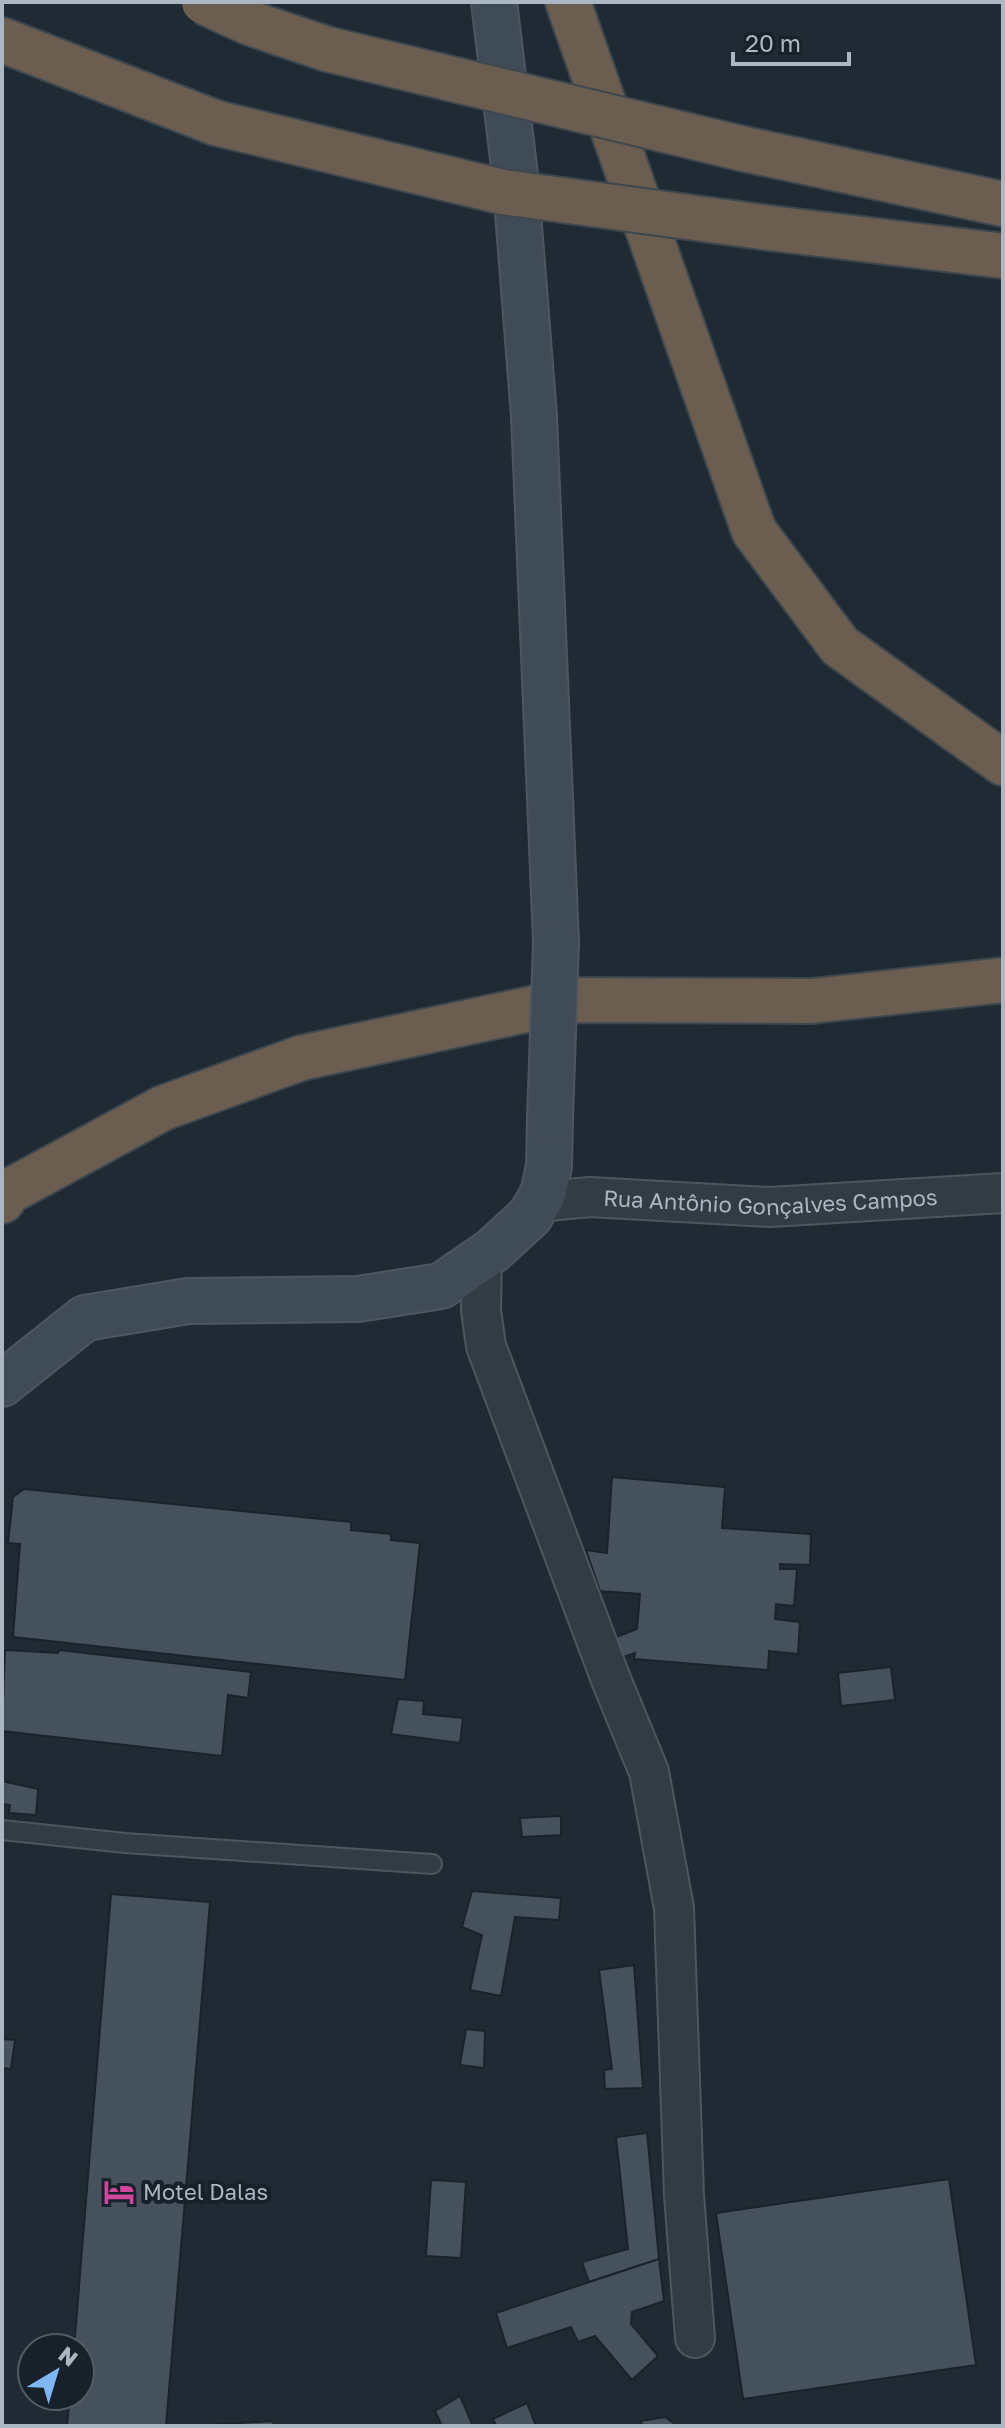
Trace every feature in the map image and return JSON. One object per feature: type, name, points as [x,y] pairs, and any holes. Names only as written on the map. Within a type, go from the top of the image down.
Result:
[{"type":"highway","points":[[204,2],[250,23],[327,49],[744,149],[1003,204]]},
{"type":"highway","points":[[568,2],[754,531],[840,646],[1003,763]]},
{"type":"highway","points":[[2,40],[216,123],[503,192],[1003,256]]},
{"type":"highway","points":[[2,1201],[8,1192],[163,1108],[301,1058],[572,1000],[812,1001],[1003,980]]},
{"type":"street","points":[[2,1384],[85,1318],[188,1301],[358,1299],[441,1286],[482,1258],[530,1216],[537,1202],[549,1166],[556,942],[534,416],[515,175],[494,2]]},
{"type":"street","name":"Rua Antônio Gonçalves Campos","points":[[537,1202],[590,1197],[770,1207],[1003,1193]]},
{"type":"street","points":[[482,1258],[481,1310],[486,1346],[610,1677],[649,1772],[674,1908],[684,2195],[695,2338]]},
{"type":"lane","points":[[2,1830],[125,1843],[432,1864]]},
{"type":"building","points":[[612,1477],[725,1487],[722,1528],[811,1534],[810,1565],[780,1564],[780,1569],[797,1569],[794,1606],[776,1604],[775,1619],[800,1622],[798,1654],[769,1651],[768,1670],[634,1659],[635,1653],[623,1657],[616,1637],[637,1629],[640,1594],[600,1591],[586,1550],[607,1553]]},
{"type":"building","points":[[24,1489],[351,1522],[351,1530],[391,1534],[391,1540],[420,1543],[405,1680],[13,1637],[20,1544],[8,1543],[13,1497]]},
{"type":"building","points":[[5,1650],[58,1653],[59,1650],[251,1672],[248,1698],[228,1695],[222,1756],[2,1731]]},
{"type":"building","points":[[891,1667],[895,1700],[841,1706],[838,1673]]},
{"type":"building","points":[[398,1699],[424,1701],[423,1714],[463,1718],[460,1743],[391,1734]]},
{"type":"building","points":[[2,1781],[38,1789],[36,1815],[9,1813],[10,1805],[2,1804]]},
{"type":"building","points":[[561,1816],[561,1835],[522,1837],[520,1818]]},
{"type":"building","points":[[472,1891],[561,1898],[559,1920],[515,1917],[501,1996],[470,1990],[482,1935],[462,1927]]},
{"type":"building","points":[[111,1894],[210,1902],[166,2426],[67,2426],[68,2412],[96,2412],[96,2332],[75,2332]]},
{"type":"building","points":[[634,1965],[643,2088],[605,2089],[604,2070],[612,2069],[599,1970]]},
{"type":"building","points":[[466,2029],[485,2031],[484,2068],[460,2065]]},
{"type":"building","points":[[2,2039],[15,2040],[11,2069],[2,2068]]},
{"type":"building","points":[[647,2133],[659,2259],[589,2282],[582,2262],[628,2249],[616,2137]]},
{"type":"building","points":[[949,2179],[976,2365],[743,2399],[716,2213]]},
{"type":"building","points":[[431,2180],[466,2182],[461,2258],[426,2256]]},
{"type":"building","points":[[659,2259],[664,2301],[632,2312],[631,2324],[658,2356],[632,2380],[595,2336],[578,2342],[571,2327],[507,2348],[496,2313]]},
{"type":"building","points":[[460,2396],[473,2426],[442,2426],[435,2411]]},
{"type":"building","points":[[527,2403],[536,2426],[496,2426],[493,2419]]},
{"type":"building","points":[[665,2417],[677,2426],[642,2426],[641,2421]]},
{"type":"building","points":[[273,2421],[274,2426],[210,2426],[210,2425]]},
{"type":"place","name":"Motel Dalas","points":[[119,2192]]}]
